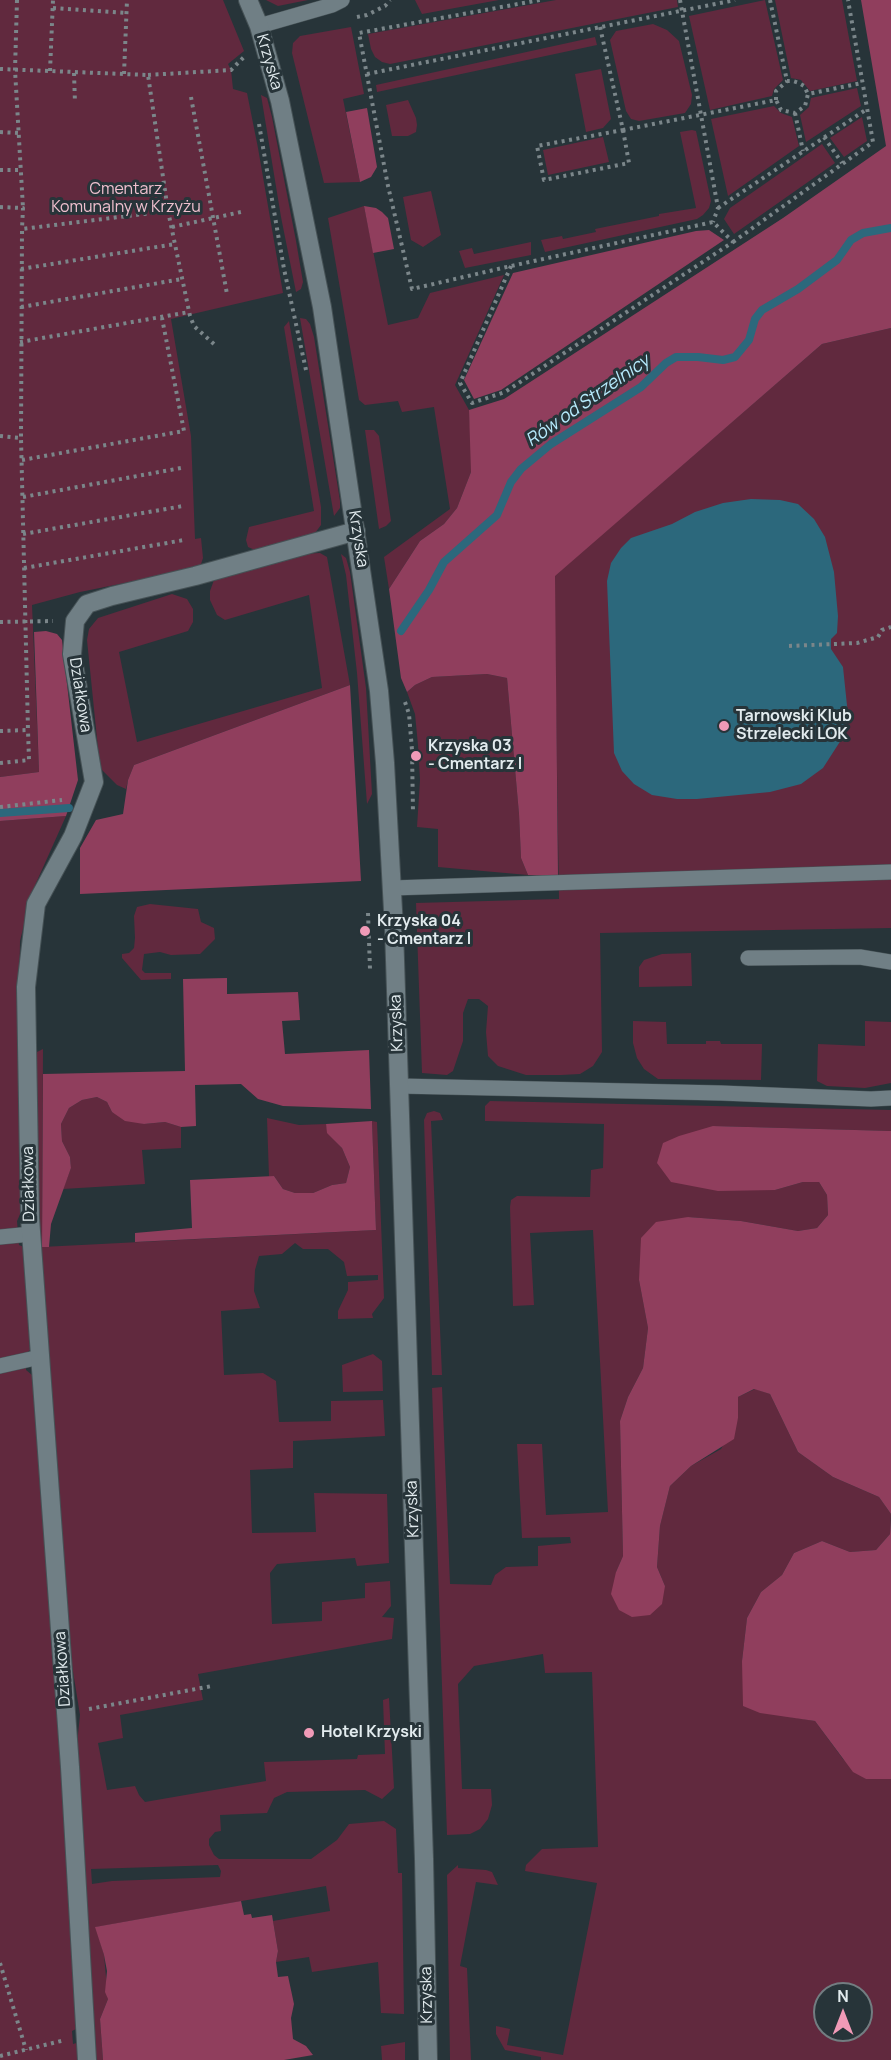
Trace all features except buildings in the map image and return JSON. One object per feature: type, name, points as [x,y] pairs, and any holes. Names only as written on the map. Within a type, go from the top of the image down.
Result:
[{"type":"street","name":"Krzyska","points":[[248,0],[259,26],[280,101],[321,307],[380,691],[392,888],[399,1086],[428,2060]]},
{"type":"street","points":[[75,621],[87,604],[356,531]]},
{"type":"street","name":"Działkowa","points":[[75,621],[72,654],[94,782],[73,836],[36,904],[26,987],[31,1234],[81,1930],[87,2060]]},
{"type":"lane","points":[[259,26],[342,0]]},
{"type":"lane","points":[[392,888],[891,872]]},
{"type":"lane","points":[[748,958],[860,957],[891,962]]},
{"type":"lane","points":[[399,1086],[891,1098]]},
{"type":"lane","points":[[0,1237],[31,1234]]},
{"type":"lane","points":[[0,1365],[40,1357]]},
{"type":"path","points":[[0,763],[28,760],[20,342],[23,208],[15,70],[17,0]]},
{"type":"path","points":[[50,71],[53,0]]},
{"type":"path","points":[[124,75],[127,0]]},
{"type":"path","points":[[384,6],[390,0]]},
{"type":"path","points":[[540,0],[359,33],[388,186],[412,289],[713,222]]},
{"type":"path","points":[[680,0],[718,208],[713,222]]},
{"type":"path","points":[[367,74],[735,0]]},
{"type":"path","points":[[770,0],[787,81]]},
{"type":"path","points":[[511,266],[460,383],[472,403],[505,392],[733,242],[873,142],[848,0]]},
{"type":"path","points":[[53,8],[126,13]]},
{"type":"path","points":[[600,27],[622,130],[628,164],[544,180],[537,146],[622,130],[701,115],[776,100]]},
{"type":"path","points":[[0,69],[124,75],[231,70],[249,52]]},
{"type":"path","points":[[74,73],[75,103]]},
{"type":"path","points":[[148,75],[168,211],[189,312],[194,326],[215,345]]},
{"type":"path","points":[[787,81],[804,86],[808,94],[805,106],[795,113],[781,110],[776,100],[776,91],[787,81]]},
{"type":"path","points":[[808,94],[862,83]]},
{"type":"path","points":[[191,97],[227,294]]},
{"type":"path","points":[[718,208],[867,109]]},
{"type":"path","points":[[795,113],[804,151]]},
{"type":"path","points":[[259,122],[284,269],[306,374]]},
{"type":"path","points":[[0,132],[19,133]]},
{"type":"path","points":[[824,137],[842,163]]},
{"type":"path","points":[[0,170],[21,170]]},
{"type":"path","points":[[0,207],[23,208]]},
{"type":"path","points":[[22,229],[168,211]]},
{"type":"path","points":[[172,227],[242,212]]},
{"type":"path","points":[[713,222],[733,242]]},
{"type":"path","points":[[21,269],[175,244]]},
{"type":"path","points":[[21,307],[182,279]]},
{"type":"path","points":[[20,342],[189,312]]},
{"type":"path","points":[[22,460],[184,431],[162,318]]},
{"type":"path","points":[[0,436],[21,438]]},
{"type":"path","points":[[22,497],[181,468]]},
{"type":"path","points":[[23,534],[183,506]]},
{"type":"path","points":[[24,568],[184,540]]},
{"type":"path","points":[[0,622],[75,621]]},
{"type":"path","points":[[789,646],[857,643],[878,637],[882,630],[891,627]]},
{"type":"path","points":[[0,731],[28,730]]},
{"type":"path","points":[[0,807],[88,797]]},
{"type":"path","points":[[368,906],[368,954],[371,977]]},
{"type":"path","points":[[66,1713],[212,1686]]},
{"type":"path","points":[[0,1963],[26,2050]]},
{"type":"path","points":[[0,2056],[86,2036]]},
{"type":"green space","name":"Cmentarz Komunalny w Krzyżu","points":[[0,0],[223,0],[244,51],[228,64],[233,89],[247,93],[283,293],[171,319],[191,436],[195,539],[201,538],[203,558],[201,564],[194,569],[80,592],[32,605],[39,772],[0,777]]},
{"type":"green space","points":[[266,0],[308,0],[278,6]]},
{"type":"green space","points":[[415,0],[499,0],[422,14]]},
{"type":"green space","points":[[556,0],[677,0],[678,7],[390,64],[375,57],[371,49],[368,34]]},
{"type":"green space","points":[[765,0],[783,80],[774,89],[772,96],[710,110],[689,16]]},
{"type":"green space","points":[[775,0],[842,0],[857,81],[810,91],[801,80],[791,78]]},
{"type":"green space","points":[[653,24],[667,30],[679,41],[692,95],[691,104],[685,113],[639,121],[631,119],[626,111],[610,40],[616,31]]},
{"type":"green space","points":[[351,27],[364,94],[343,99],[360,182],[324,183],[292,53],[293,43],[300,36]]},
{"type":"green space","points":[[595,37],[597,45],[377,92],[376,85]]},
{"type":"green space","points":[[601,69],[611,119],[603,128],[586,132],[575,74]]},
{"type":"green space","points":[[857,88],[861,106],[806,142],[800,115],[809,107],[811,98]]},
{"type":"green space","points":[[261,95],[267,98],[272,117],[296,241],[303,282],[301,289],[296,292],[281,217]]},
{"type":"green space","points":[[408,100],[416,118],[416,132],[408,136],[392,136],[386,105]]},
{"type":"green space","points":[[774,106],[781,113],[792,117],[799,146],[728,196],[711,119]]},
{"type":"green space","points":[[862,117],[867,141],[844,157],[830,138]]},
{"type":"green space","points":[[696,131],[711,201],[703,215],[697,219],[545,252],[541,240],[562,236],[563,239],[596,232],[595,229],[659,216],[659,214],[696,208],[680,132]]},
{"type":"green space","points":[[603,137],[609,162],[548,175],[543,150]]},
{"type":"green space","points":[[822,144],[835,163],[734,234],[724,219],[730,208]]},
{"type":"green space","points":[[431,191],[441,235],[423,247],[411,240],[403,197]]},
{"type":"green space","points":[[364,206],[388,325],[418,318],[430,293],[504,275],[455,385],[469,410],[471,472],[457,508],[444,524],[420,541],[389,589],[384,557],[450,509],[434,407],[402,412],[398,401],[365,405],[359,400],[328,218]]},
{"type":"green space","points":[[531,242],[531,255],[465,268],[459,251],[472,248],[474,254]]},
{"type":"green space","points":[[300,318],[306,319],[310,324],[314,337],[340,501],[340,508],[334,516]]},
{"type":"green space","points":[[289,321],[321,507],[321,525],[315,533],[255,550],[248,547],[246,540],[249,527],[314,511],[284,327]]},
{"type":"green space","name":"Tarnowski Klub Strzelecki LOK","points":[[891,328],[891,928],[600,933],[602,1052],[593,1066],[580,1074],[526,1075],[498,1066],[488,1056],[486,1032],[488,1006],[479,999],[468,999],[463,1013],[463,1041],[453,1071],[447,1075],[422,1073],[416,903],[559,899],[554,576],[822,344]]},
{"type":"green space","points":[[365,430],[374,430],[379,436],[391,521],[379,529]]},
{"type":"green space","points":[[320,553],[327,557],[350,685],[134,765],[126,789],[117,785],[100,768],[87,640],[89,629],[98,618],[172,594],[187,599],[193,609],[193,622],[188,631],[119,652],[137,742],[322,688],[309,595],[225,620],[217,615],[210,600],[214,580],[301,554]]},
{"type":"green space","points":[[341,554],[346,558],[350,572],[366,688],[372,794],[367,804],[357,673],[346,575]]},
{"type":"green space","points":[[487,674],[507,678],[521,858],[528,875],[438,867],[438,829],[417,827],[420,780],[418,745],[415,714],[407,692],[415,685],[432,677]]},
{"type":"green space","points":[[66,816],[32,892],[20,941],[18,1061],[22,1210],[17,1221],[19,1245],[24,1247],[30,1350],[26,1354],[26,1370],[32,1375],[34,1392],[56,1681],[78,2028],[72,2031],[73,2044],[80,2042],[81,2060],[0,2060],[0,821]]},
{"type":"green space","points":[[150,904],[198,909],[201,922],[214,928],[215,939],[200,954],[171,955],[160,952],[144,954],[142,970],[145,973],[171,973],[171,979],[141,980],[122,958],[122,954],[129,953],[134,948],[134,916],[137,907]]},
{"type":"green space","points":[[691,953],[692,986],[639,987],[639,967],[644,960],[662,954]]},
{"type":"green space","points":[[633,1021],[666,1022],[667,1044],[706,1044],[706,1041],[720,1041],[721,1044],[762,1044],[761,1080],[658,1079],[644,1069],[637,1058],[633,1043]]},
{"type":"green space","points":[[865,1021],[891,1022],[891,1083],[865,1088],[827,1086],[817,1081],[818,1044],[865,1046]]},
{"type":"green space","points":[[43,1049],[42,1247],[376,1230],[372,1121],[377,1122],[384,1298],[372,1314],[373,1318],[338,1319],[338,1311],[348,1290],[348,1282],[378,1280],[378,1275],[347,1276],[344,1262],[328,1249],[303,1249],[295,1243],[282,1254],[259,1256],[255,1270],[254,1291],[260,1308],[221,1311],[224,1375],[263,1373],[276,1381],[279,1422],[331,1421],[331,1401],[383,1400],[385,1436],[293,1441],[293,1468],[250,1470],[252,1533],[316,1532],[314,1493],[387,1494],[389,1563],[357,1566],[355,1558],[277,1564],[270,1573],[272,1624],[322,1621],[322,1602],[365,1598],[365,1583],[390,1581],[391,1606],[382,1617],[394,1618],[392,1639],[198,1674],[203,1700],[120,1715],[123,1738],[98,1743],[107,1790],[135,1786],[145,1802],[266,1781],[264,1762],[357,1759],[358,1755],[385,1754],[383,1700],[389,1698],[394,1788],[382,1799],[365,1790],[287,1792],[274,1798],[267,1813],[220,1815],[221,1831],[215,1832],[209,1839],[209,1845],[219,1859],[311,1859],[337,1840],[349,1824],[384,1821],[396,1829],[398,1873],[402,1873],[404,2014],[381,2013],[378,1962],[312,1972],[309,1957],[276,1962],[278,1951],[273,1921],[330,1911],[326,1886],[96,1927],[104,1955],[108,1999],[100,2019],[103,2060],[95,2060],[77,1744],[80,1715],[71,1659],[38,1244],[35,1053]],"holes":[[[218,1865],[221,1871],[220,1877],[112,1881],[92,1884],[91,1869]]]},
{"type":"green space","points":[[97,1097],[107,1102],[112,1112],[144,1124],[165,1122],[181,1127],[181,1148],[142,1150],[145,1184],[63,1189],[71,1168],[70,1157],[62,1141],[61,1124],[69,1108],[82,1100]]},
{"type":"green space","points":[[490,1101],[891,1110],[891,1131],[713,1126],[775,1190],[803,1182],[819,1182],[827,1195],[828,1215],[817,1228],[798,1231],[741,1221],[688,1217],[639,1280],[648,1328],[643,1368],[628,1397],[620,1421],[623,1556],[616,1572],[665,1586],[657,1567],[660,1526],[670,1486],[691,1466],[721,1449],[738,1418],[738,1397],[755,1389],[770,1394],[798,1452],[833,1477],[879,1497],[891,1514],[890,1534],[876,1550],[850,1552],[822,1541],[794,1553],[782,1575],[761,1592],[747,1618],[742,1661],[791,1717],[815,1721],[843,1759],[866,1779],[891,1779],[891,2060],[541,2060],[541,2057],[505,2050],[496,2034],[496,2026],[510,2029],[507,2045],[563,2055],[597,1883],[525,1871],[526,1865],[542,1849],[598,1847],[592,1672],[545,1673],[543,1654],[474,1666],[458,1684],[462,1789],[491,1789],[492,1805],[488,1819],[480,1829],[470,1834],[447,1835],[432,1388],[442,1387],[450,1584],[491,1585],[495,1575],[506,1567],[538,1566],[538,1546],[571,1543],[570,1537],[522,1538],[517,1444],[542,1444],[546,1515],[608,1512],[593,1230],[530,1233],[534,1305],[513,1306],[510,1207],[511,1200],[517,1196],[590,1197],[591,1170],[603,1168],[604,1124],[485,1121],[485,1106]]},
{"type":"green space","points":[[434,1111],[440,1113],[443,1120],[431,1121],[442,1375],[432,1375],[424,1120],[427,1113]]},
{"type":"green space","points":[[267,1118],[299,1125],[326,1124],[328,1133],[342,1148],[350,1167],[346,1183],[332,1185],[313,1193],[295,1193],[283,1189],[274,1176],[269,1177]]},
{"type":"green space","points":[[373,1354],[382,1361],[383,1391],[343,1392],[342,1365]]},
{"type":"green space","points":[[458,1865],[458,1868],[492,1872],[498,1885],[476,1882],[460,1966],[467,1968],[471,2060],[450,2060],[447,1875]]},
{"type":"green space","points":[[405,2042],[405,2060],[382,2060],[381,2046]]},
{"type":"shaded area","points":[[861,0],[891,0],[891,328],[822,344],[555,576],[558,877],[528,875],[521,858],[507,678],[487,674],[432,677],[415,685],[407,692],[401,678],[389,589],[420,541],[444,524],[457,508],[471,472],[469,410],[504,399],[783,218],[886,146]]},
{"type":"shaded area","points":[[367,108],[377,167],[371,177],[360,182],[346,112]]},
{"type":"shaded area","points":[[364,206],[376,208],[388,218],[394,249],[373,253]]},
{"type":"shaded area","points":[[709,230],[724,240],[501,390],[474,399],[464,380],[513,273],[696,231]]},
{"type":"shaded area","points":[[46,631],[57,634],[62,640],[78,780],[66,816],[0,821],[0,777],[39,772],[34,632]]},
{"type":"shaded area","points":[[350,685],[361,881],[80,894],[80,848],[96,820],[123,814],[128,780],[134,765]]},
{"type":"shaded area","points":[[227,978],[227,994],[298,992],[300,1020],[282,1021],[285,1054],[369,1050],[371,1109],[283,1106],[258,1099],[241,1084],[195,1085],[196,1126],[181,1127],[165,1122],[144,1124],[125,1121],[112,1112],[107,1102],[97,1097],[82,1100],[69,1108],[61,1124],[62,1141],[70,1157],[71,1168],[51,1224],[49,1247],[42,1247],[43,1074],[185,1071],[183,979]]},
{"type":"shaded area","points":[[372,1121],[376,1230],[135,1242],[135,1233],[192,1228],[190,1180],[274,1176],[283,1189],[295,1193],[313,1193],[332,1185],[346,1183],[350,1167],[342,1148],[327,1133],[326,1124]]},
{"type":"shaded area","points":[[713,1126],[891,1131],[891,1514],[879,1497],[833,1477],[798,1452],[770,1394],[754,1389],[738,1397],[738,1418],[734,1439],[691,1466],[670,1486],[660,1526],[657,1567],[665,1586],[662,1604],[650,1615],[632,1617],[619,1610],[611,1594],[616,1572],[623,1556],[620,1421],[628,1397],[643,1368],[648,1328],[639,1280],[641,1238],[656,1222],[688,1217],[741,1221],[798,1231],[817,1228],[828,1215],[827,1195],[819,1182],[803,1182],[775,1190],[718,1191],[671,1182],[657,1163],[663,1143]]},
{"type":"shaded area","points":[[891,1519],[891,1779],[866,1779],[853,1772],[815,1721],[760,1713],[743,1706],[742,1661],[747,1618],[761,1592],[782,1575],[794,1553],[822,1541],[850,1552],[876,1550],[890,1534]]},
{"type":"shaded area","points":[[241,1901],[244,1915],[251,1914],[252,1918],[272,1915],[278,1951],[276,1962],[278,1977],[288,1976],[294,2004],[291,2018],[293,2039],[306,2046],[313,2055],[284,2060],[103,2060],[100,2019],[108,1999],[105,1992],[107,1971],[95,1927]]},
{"type":"water","points":[[751,499],[780,500],[798,504],[814,519],[825,537],[834,572],[838,616],[837,633],[831,639],[831,649],[843,667],[848,715],[841,740],[823,768],[801,784],[770,792],[697,799],[652,795],[634,784],[622,771],[614,753],[607,581],[611,563],[631,538],[672,524],[695,512],[723,503]]},
{"type":"waterway","name":"Rów od Strzelnicy","points":[[401,631],[429,590],[444,562],[497,515],[511,482],[521,469],[551,444],[641,387],[666,363],[676,357],[723,360],[735,357],[749,340],[755,319],[762,310],[798,289],[837,260],[851,240],[863,233],[891,228]]},
{"type":"waterway","name":"Rów od Strzelnicy","points":[[0,813],[69,808]]},
{"type":"place","name":"Tarnowski Klub Strzelecki LOK","points":[[724,726]]},
{"type":"place","name":"Krzyska 03 - Cmentarz I","points":[[416,756]]},
{"type":"place","name":"Krzyska 04 - Cmentarz I","points":[[365,931]]},
{"type":"place","name":"Hotel Krzyski","points":[[309,1733]]}]
